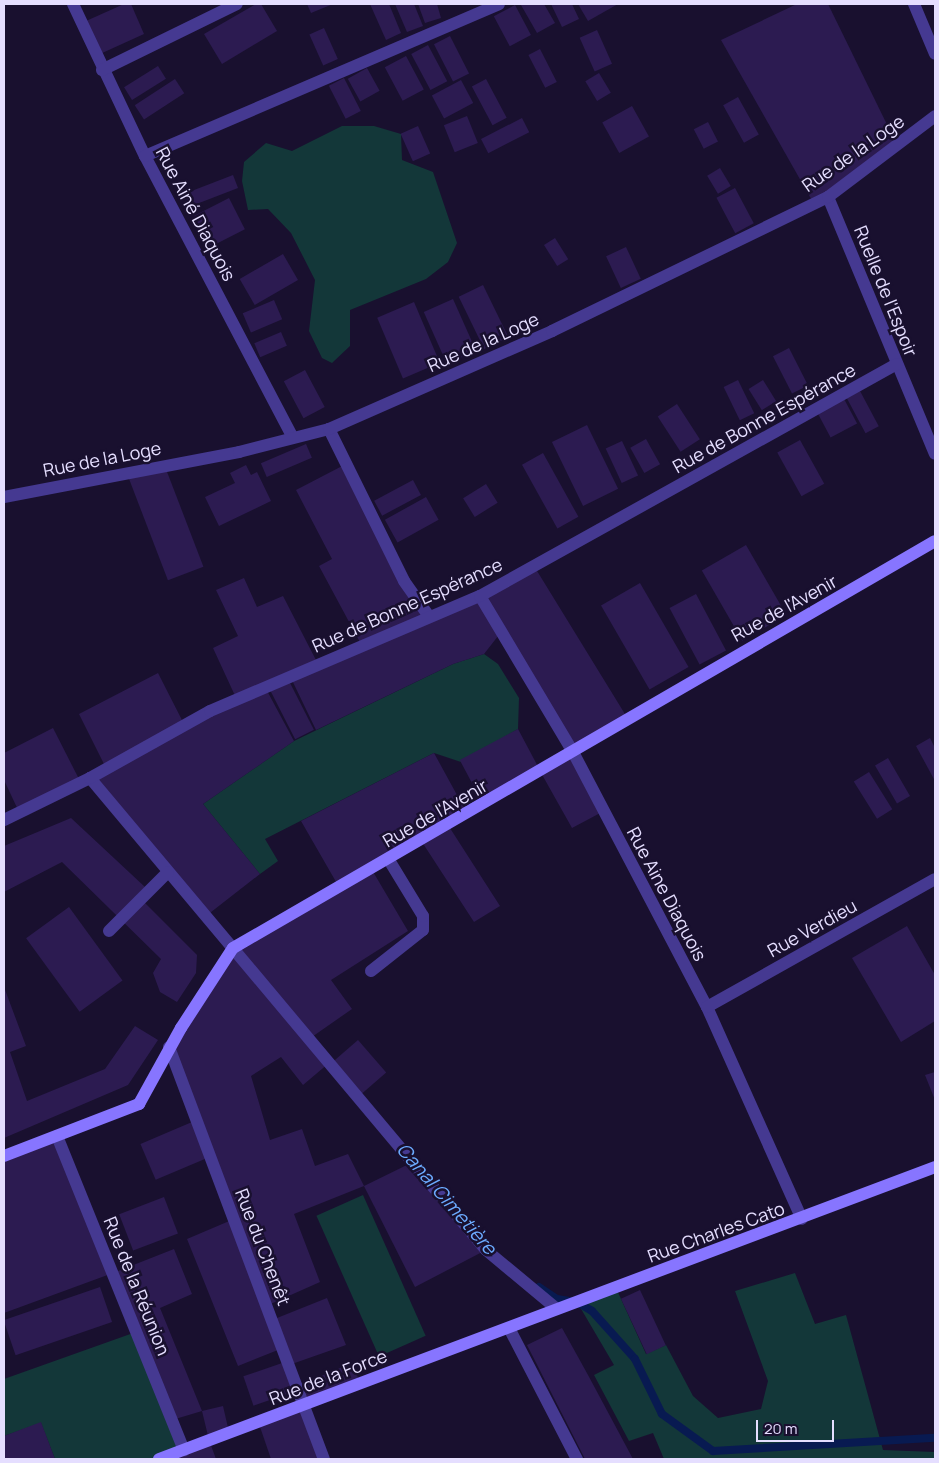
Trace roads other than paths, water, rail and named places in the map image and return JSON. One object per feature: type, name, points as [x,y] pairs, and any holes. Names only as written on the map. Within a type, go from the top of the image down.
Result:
[{"type":"main road","name":"Rue de l'Avenir","points":[[5,1152],[57,1136],[140,1104],[169,1047],[233,948],[390,860],[935,541]]},
{"type":"main road","name":"Rue Charles Cato","points":[[509,1328],[802,1219],[935,1167]]},
{"type":"main road","name":"Rue de la Force","points":[[159,1459],[509,1328]]},
{"type":"street","name":"Rue Ainé Diaquois","points":[[73,4],[102,70],[145,156],[293,438]]},
{"type":"street","points":[[102,70],[237,4]]},
{"type":"street","points":[[145,156],[499,4]]},
{"type":"street","points":[[914,4],[934,49]]},
{"type":"street","name":"Rue de la Loge","points":[[4,497],[329,429],[552,331],[828,197],[935,116]]},
{"type":"street","name":"Ruelle de l'Espoir","points":[[828,197],[935,454]]},
{"type":"street","name":"Rue de Bonne Espérance","points":[[4,820],[90,778],[210,711],[428,615],[480,596],[897,364]]},
{"type":"street","points":[[329,429],[404,581],[428,615]]},
{"type":"street","name":"Rue Aine Diaquois","points":[[480,596],[573,752],[707,1007],[802,1219]]},
{"type":"street","points":[[90,778],[486,1250],[557,1309]]},
{"type":"street","points":[[371,972],[423,930],[423,916],[390,860]]},
{"type":"street","points":[[110,931],[168,872]]},
{"type":"street","name":"Rue Verdieu","points":[[707,1007],[935,879]]},
{"type":"street","name":"Rue du Chenêt","points":[[169,1047],[324,1459]]},
{"type":"street","name":"Rue de la Réunion","points":[[57,1136],[184,1450]]},
{"type":"street","points":[[509,1328],[576,1459]]},
{"type":"waterway","name":"Canal Cimetière","points":[[539,1287],[557,1299],[577,1302],[592,1311],[635,1359],[662,1414],[713,1451],[935,1438]]}]
